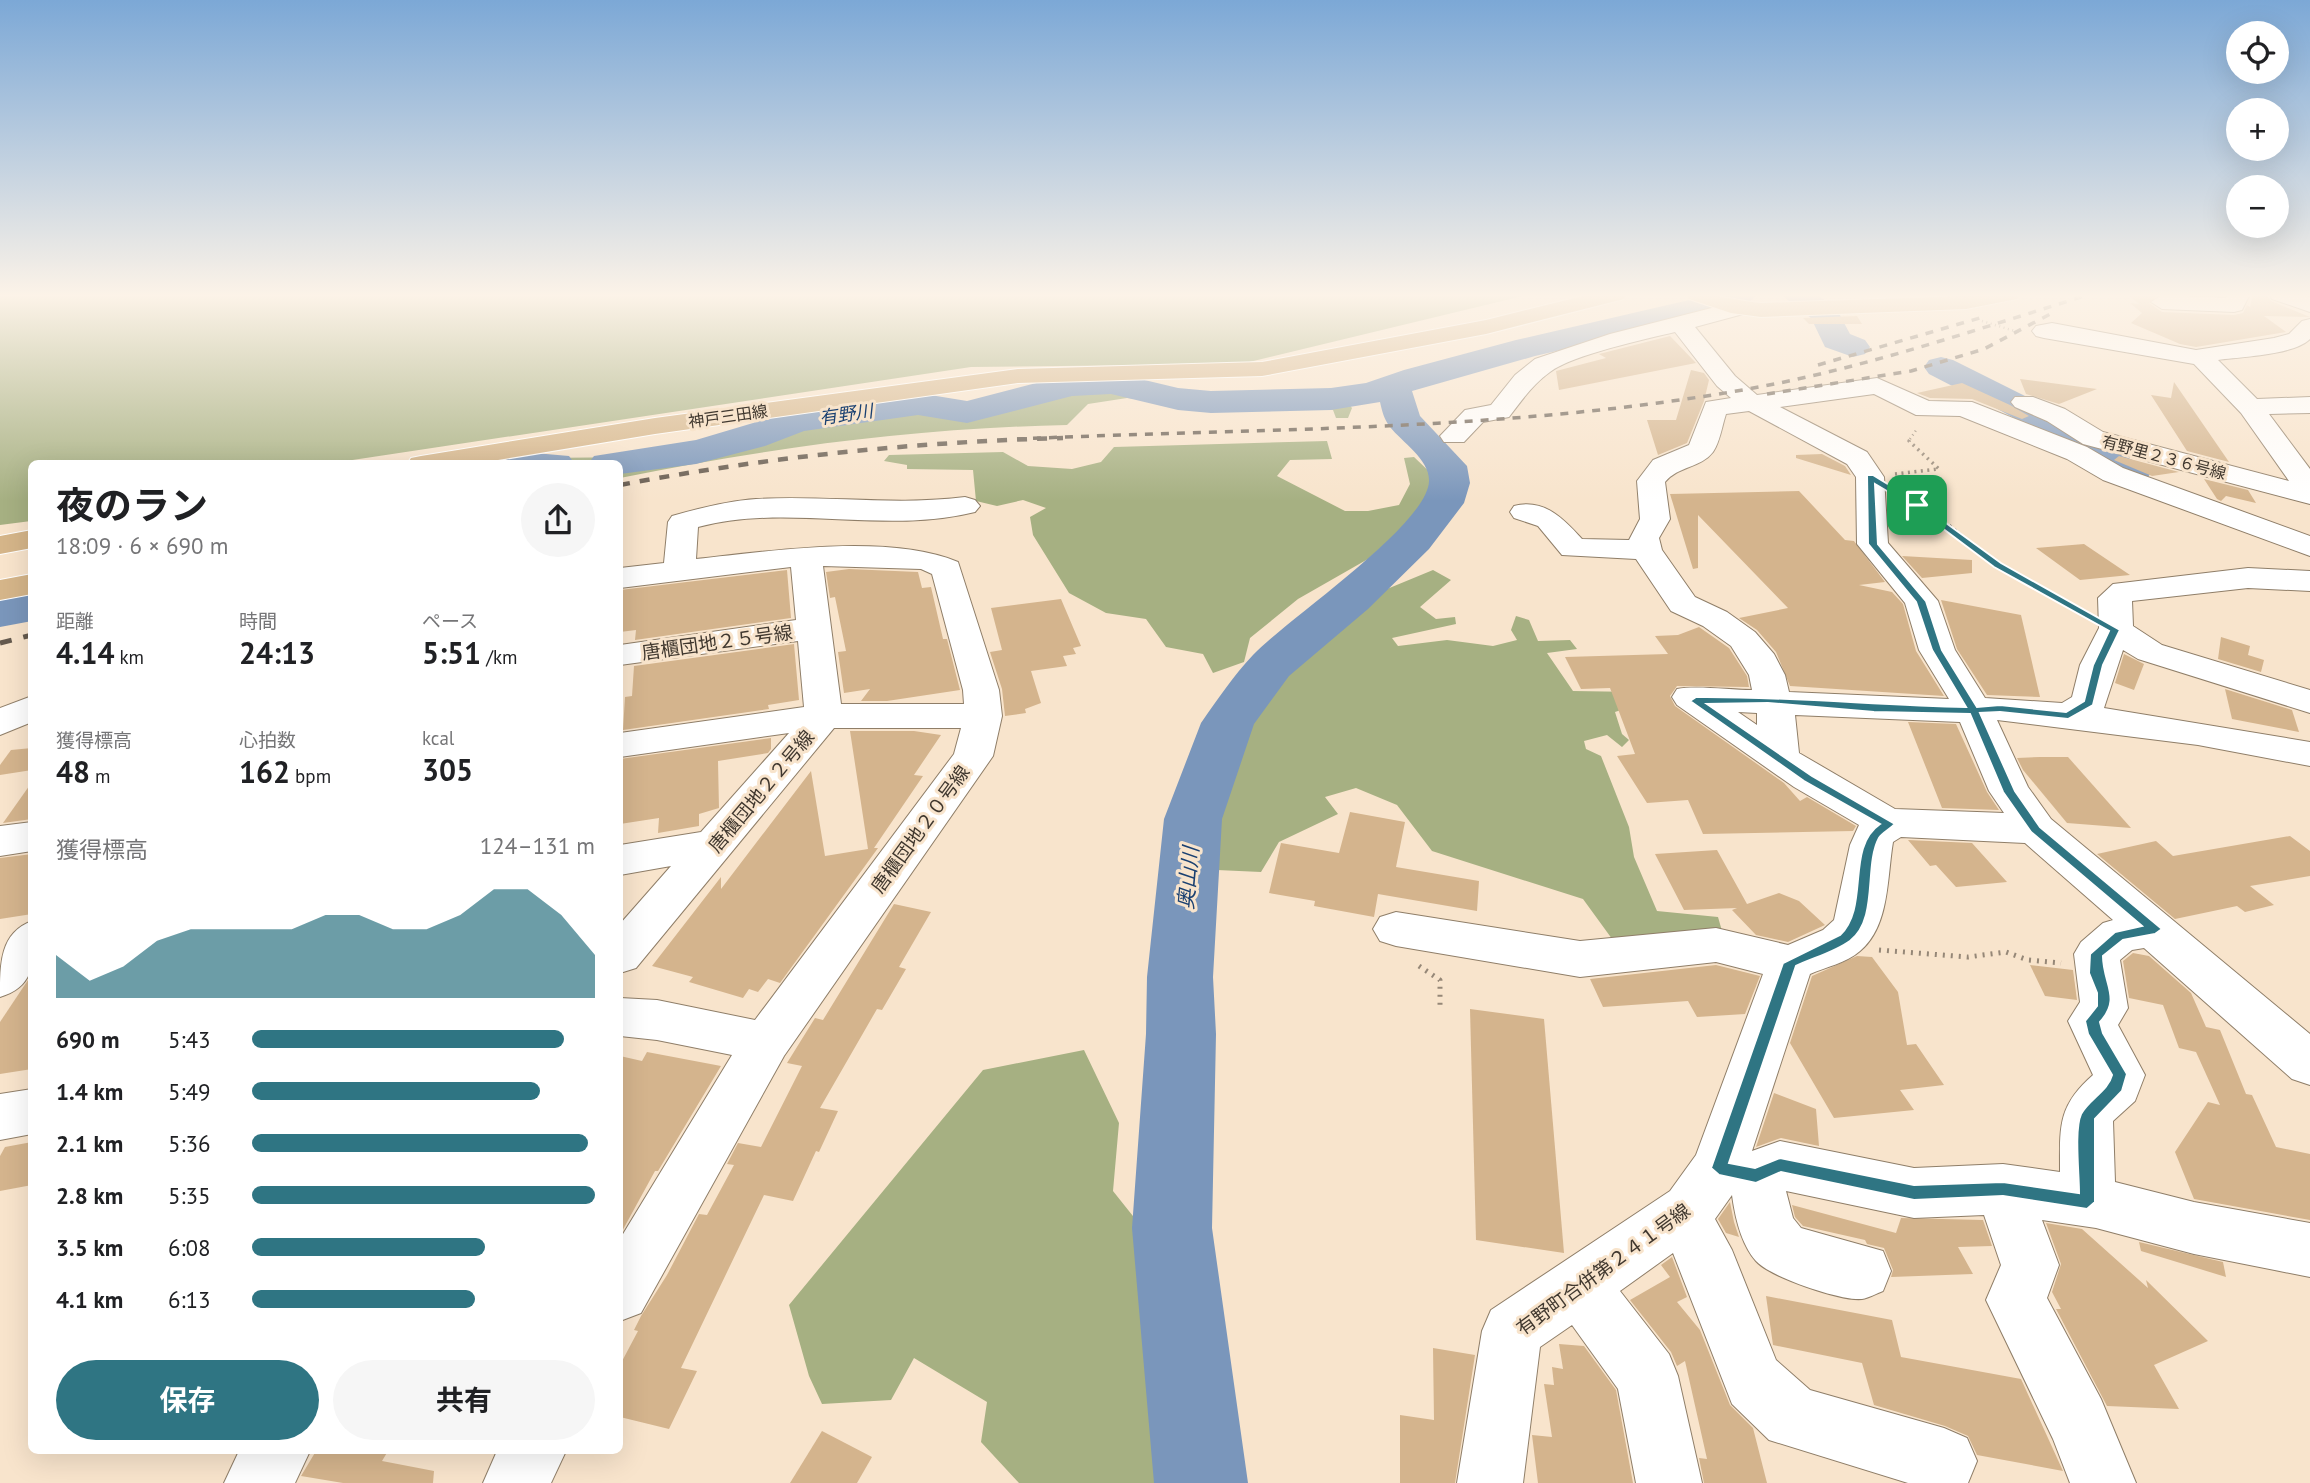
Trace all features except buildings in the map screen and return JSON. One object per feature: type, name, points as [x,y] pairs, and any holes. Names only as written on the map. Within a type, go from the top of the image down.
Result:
[{"type":"main road","name":"神戸三田線","points":[[446,460],[655,426],[1018,376],[1262,369],[1294,363]]},
{"type":"main road","points":[[0,545],[28,540]]},
{"type":"main road","points":[[0,590],[28,585]]},
{"type":"street","points":[[1454,436],[1474,416],[1500,411],[1524,380],[1546,363]]},
{"type":"street","points":[[1711,363],[1726,382],[1749,401],[1857,458],[1870,477],[1873,544],[1921,601],[1937,650],[1974,710],[2009,792],[2036,830],[2305,1056]]},
{"type":"street","points":[[2206,363],[2298,455],[2310,493]]},
{"type":"street","points":[[1781,760],[1767,675],[1756,654],[1743,639],[1715,620],[1683,604],[1646,550],[1644,538],[1655,519],[1651,481],[1663,466],[1702,448],[1715,408],[1749,401],[1873,386],[1925,409],[1964,408],[2077,453],[2113,474],[2310,547]]},
{"type":"street","name":"有野里２３６号線","points":[[2024,402],[2056,415],[2093,438],[2310,493]]},
{"type":"street","points":[[2250,407],[2310,405]]},
{"type":"street","points":[[679,570],[683,522],[703,515],[757,506],[829,506],[930,512],[965,506]]},
{"type":"street","points":[[1525,512],[1549,520],[1573,548],[1646,550]]},
{"type":"street","name":"唐櫃団地２０号線","points":[[623,578],[806,556],[926,560],[947,569],[981,690],[983,716],[973,755],[766,1042],[623,1288]]},
{"type":"street","name":"唐櫃団地２２号線","points":[[623,952],[824,716],[806,556]]},
{"type":"street","points":[[2310,560],[2310,575]]},
{"type":"street","points":[[2068,715],[2089,703],[2098,665],[2115,630],[2115,598],[2125,591],[2248,578],[2310,581]]},
{"type":"street","name":"唐櫃団地２５号線","points":[[623,655],[814,628]]},
{"type":"street","points":[[2115,630],[2150,652],[2310,702]]},
{"type":"street","points":[[2036,830],[1889,824],[1781,760],[1692,698],[1772,700],[1874,709],[2000,708],[2198,733],[2310,754]]},
{"type":"street","points":[[0,723],[28,709]]},
{"type":"street","points":[[623,745],[824,716],[983,716]]},
{"type":"street","points":[[0,743],[28,739]]},
{"type":"street","points":[[1396,929],[1580,959],[1716,945],[1790,963],[1844,938],[1853,930],[1864,895],[1867,855],[1874,834],[1889,824]]},
{"type":"street","points":[[0,841],[28,837]]},
{"type":"street","points":[[623,860],[717,844]]},
{"type":"street","points":[[2087,1202],[2087,1119],[2094,1106],[2117,1086],[2119,1074],[2096,1034],[2092,1021],[2104,1008],[2104,993],[2096,967],[2097,954],[2119,935],[2155,929]]},
{"type":"street","name":"有野町合併第２４１号線","points":[[1490,1483],[1512,1331],[1681,1216],[1737,1172],[1790,963]]},
{"type":"street","points":[[623,1017],[657,1020],[766,1042]]},
{"type":"street","points":[[0,1117],[28,1112]]},
{"type":"street","points":[[1862,1271],[1808,1259],[1775,1242],[1737,1172],[1780,1165],[1914,1193],[2003,1189],[2087,1202],[2194,1228],[2310,1250]]},
{"type":"street","points":[[2003,1189],[2030,1265],[2016,1300],[2078,1422],[2103,1483]]},
{"type":"street","points":[[1681,1216],[1703,1250],[1754,1382],[1763,1391],[1792,1418],[1944,1461]]},
{"type":"street","points":[[1579,1286],[1647,1376],[1670,1483]]},
{"type":"street","points":[[257,1483],[275,1454]]},
{"type":"street","points":[[516,1483],[531,1454]]},
{"type":"path","points":[[1870,477],[1939,469],[1909,441],[1920,424],[1916,414],[1925,409]]},
{"type":"path","points":[[1870,477],[1950,526],[1997,565],[2115,630]]},
{"type":"path","points":[[1844,938],[1868,950],[1968,957],[2006,953],[2028,960],[2096,967]]},
{"type":"green space","points":[[0,363],[1244,363],[971,367],[353,460],[28,460],[28,521],[0,525]]},
{"type":"green space","points":[[1089,379],[1129,379],[1180,392],[1236,398],[1339,393],[1352,408],[1348,418],[1336,418],[1333,410],[1305,405],[1245,412],[1127,398],[1088,404],[1067,425],[954,430],[842,441],[731,457],[623,477],[623,460],[521,460],[644,457],[709,446],[751,434],[798,415],[904,400],[971,415],[1007,407]]},
{"type":"green space","points":[[1327,441],[1332,459],[1290,460],[1277,476],[1345,511],[1368,511],[1399,505],[1410,484],[1404,458],[1414,457],[1437,479],[1427,517],[1393,537],[1368,559],[1298,599],[1250,638],[1244,662],[1213,673],[1203,654],[1166,647],[1146,619],[1106,613],[1069,593],[1033,535],[1030,517],[1046,508],[1023,500],[997,506],[976,501],[973,470],[907,469],[907,465],[884,461],[889,455],[1003,452],[1028,466],[1072,469],[1101,462],[1114,447]]},
{"type":"green space","points":[[1433,570],[1451,580],[1420,607],[1436,619],[1455,617],[1456,624],[1392,638],[1398,646],[1447,640],[1493,646],[1517,640],[1511,630],[1516,616],[1529,620],[1538,641],[1570,640],[1577,649],[1547,653],[1573,691],[1637,692],[1642,703],[1615,712],[1622,734],[1629,740],[1622,747],[1607,735],[1584,741],[1586,749],[1601,756],[1629,827],[1634,857],[1657,911],[1718,917],[1722,931],[1615,943],[1583,899],[1432,851],[1397,805],[1356,788],[1325,797],[1338,814],[1279,842],[1261,872],[1195,869],[1180,845],[1217,744],[1260,678],[1387,589]]},
{"type":"green space","points":[[28,597],[28,616],[0,622],[0,603]]},
{"type":"green space","points":[[1084,1050],[1119,1123],[1113,1191],[1160,1250],[1142,1289],[1182,1483],[1019,1483],[981,1442],[987,1402],[914,1358],[891,1400],[822,1404],[809,1376],[789,1305],[983,1070]]},
{"type":"waterway","name":"有野川","points":[[623,462],[696,452],[751,438],[797,421],[918,404],[967,412],[1071,385],[1111,383],[1178,399],[1211,402],[1331,399],[1373,393],[1416,377],[1467,363]]},
{"type":"waterway","points":[[1941,367],[2040,418],[2091,456],[2130,474]]},
{"type":"waterway","name":"奥山川","points":[[1201,1483],[1172,1228],[1181,1034],[1180,977],[1193,819],[1228,723],[1271,665],[1351,599],[1414,540],[1443,503],[1450,483],[1447,466],[1403,419],[1393,387]]},
{"type":"waterway","name":"有野川","points":[[0,613],[28,608]]},
{"type":"railway","points":[[1818,365],[1824,363]]},
{"type":"railway","points":[[1017,439],[1384,426],[1566,413],[1748,389],[1860,363]]},
{"type":"railway","points":[[1767,394],[1911,371],[1937,363]]},
{"type":"railway","points":[[623,484],[730,466],[896,447],[1063,438]]},
{"type":"railway","points":[[0,643],[28,636]]},
{"type":"route","points":[[1917,505],[1870,477],[1870,525],[1873,544],[1921,601],[1937,650],[1974,710],[1874,709],[1768,700],[1696,701],[1808,778],[1889,824],[1874,834],[1867,855],[1864,895],[1853,930],[1844,938],[1790,963],[1719,1168],[1756,1176],[1780,1165],[1914,1193],[2003,1189],[2087,1202],[2087,1119],[2094,1106],[2117,1086],[2119,1074],[2096,1034],[2092,1021],[2104,1008],[2104,993],[2096,973],[2097,954],[2119,935],[2155,929],[2036,830],[2009,792],[1974,710],[2000,708],[2068,715],[2089,703],[2098,665],[2115,630],[1997,565],[1950,526],[1917,505]]}]
